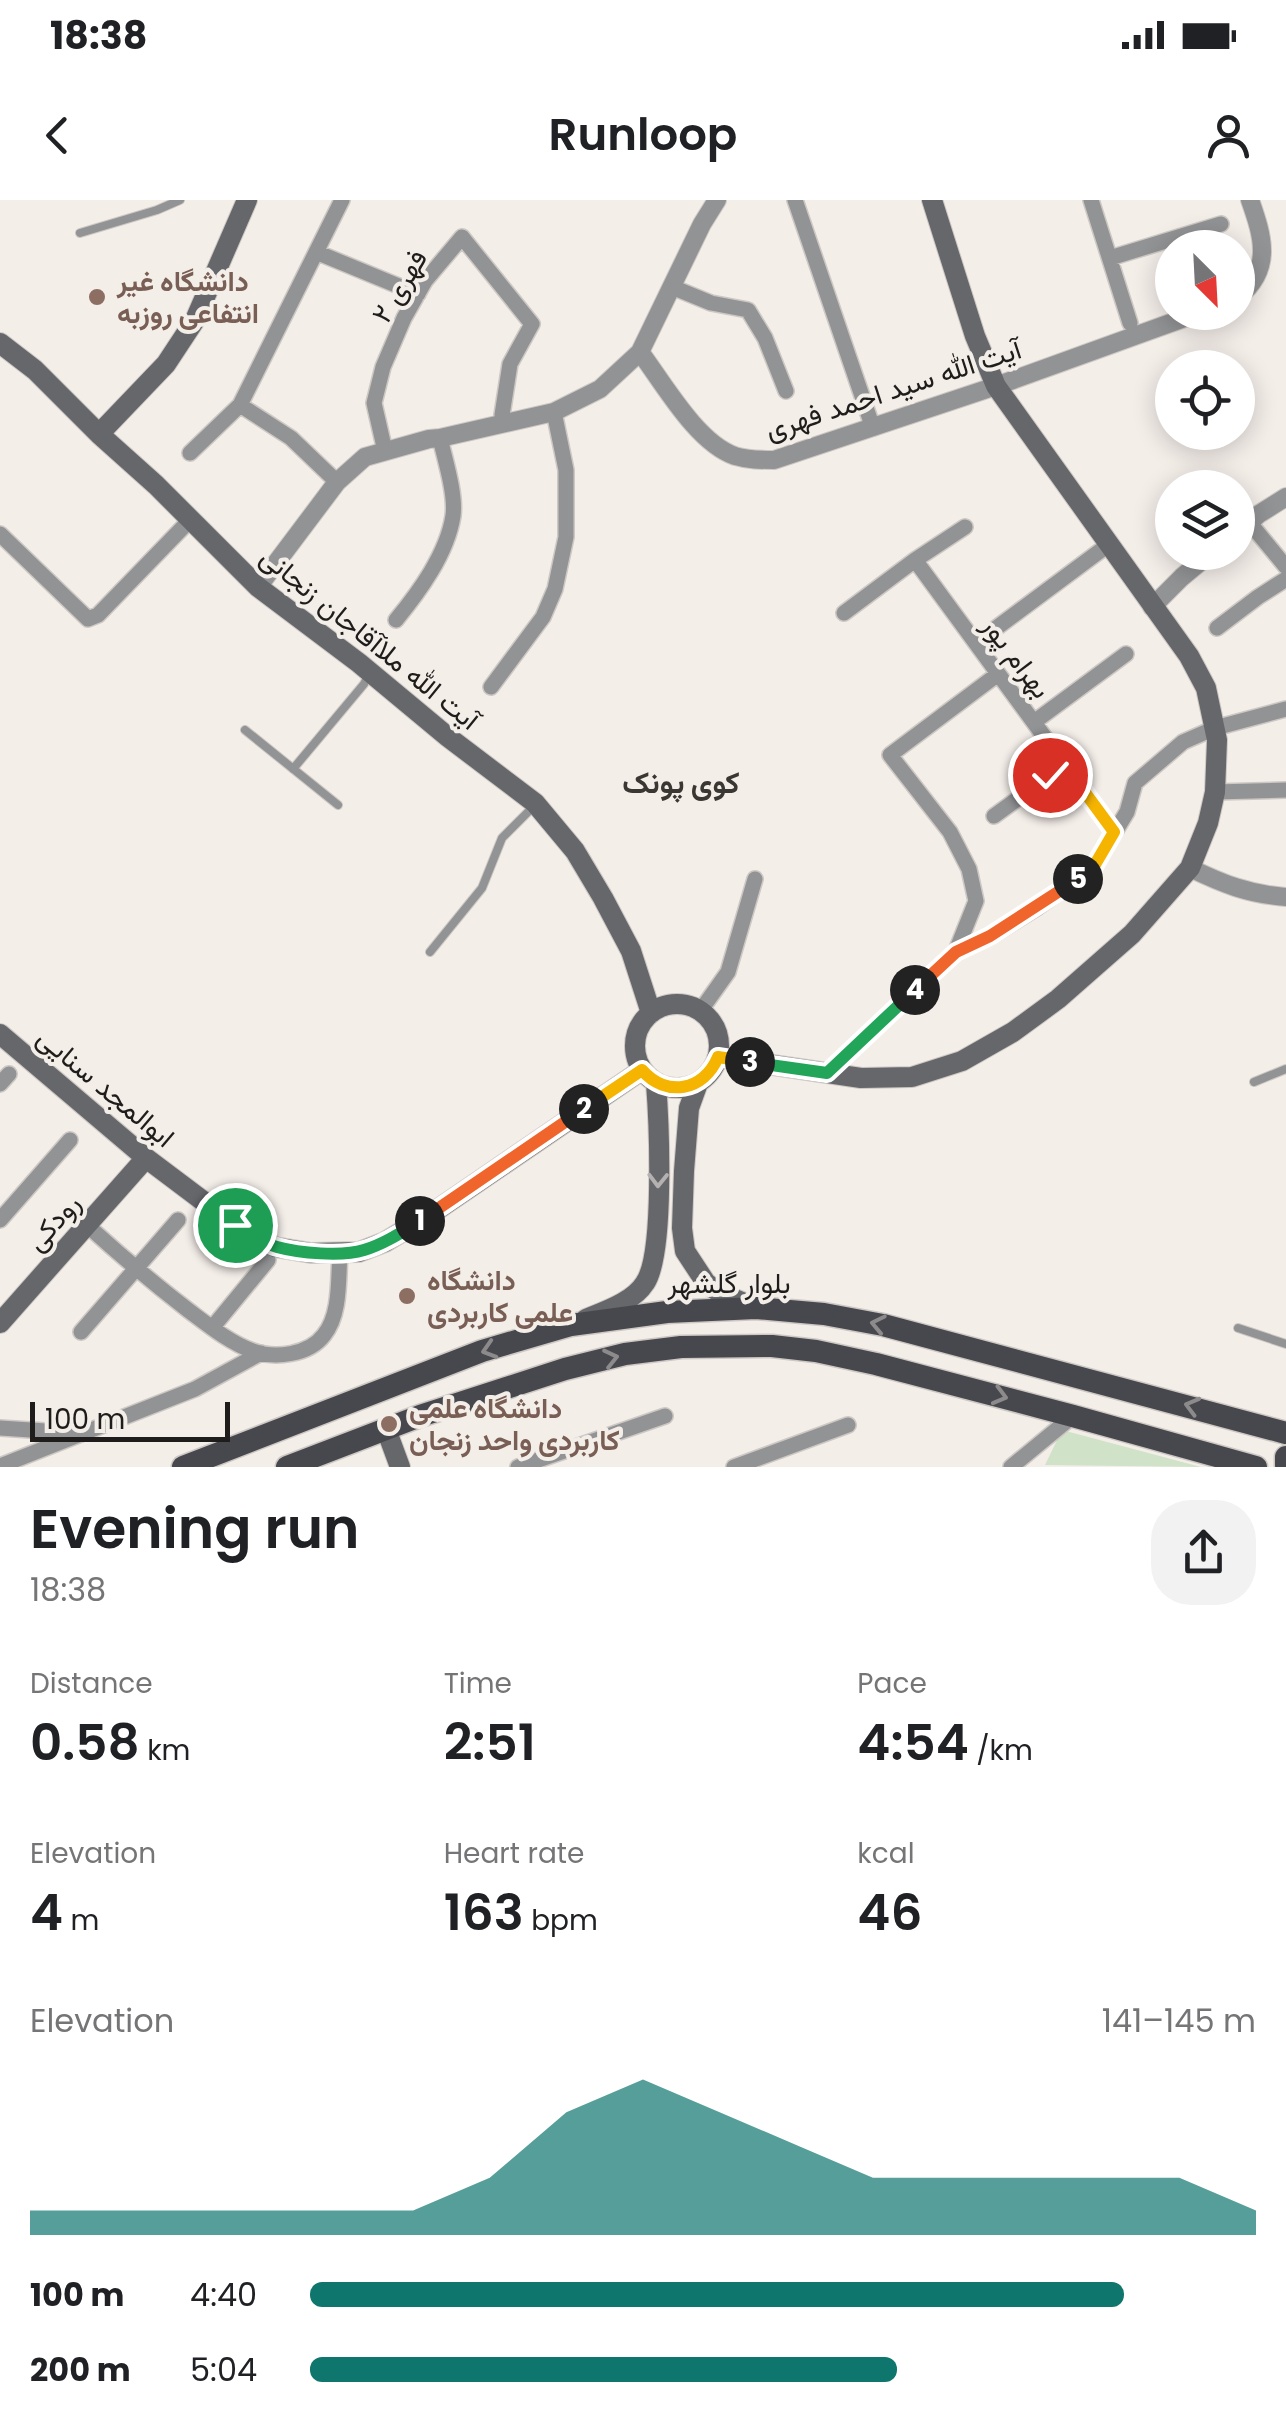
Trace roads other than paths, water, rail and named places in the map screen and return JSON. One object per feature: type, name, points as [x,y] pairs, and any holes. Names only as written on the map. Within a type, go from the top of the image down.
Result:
[{"type":"main road","points":[[100,434],[166,364],[195,320],[247,200]]},
{"type":"main road","points":[[718,1057],[861,1078],[912,1076],[962,1061],[1013,1032],[1058,999],[1132,934],[1190,868],[1208,823],[1215,792],[1217,740],[1206,688],[1189,656],[996,386],[974,336],[932,200]]},
{"type":"main road","name":"آیت الله ملاآقاجان زنجانی","points":[[0,343],[35,370],[258,586],[535,803],[575,851],[603,898],[631,951],[651,1012]]},
{"type":"main road","points":[[571,1325],[633,1296],[648,1280],[657,1237],[658,1108],[649,1076],[637,1060],[635,1040],[651,1012],[666,1004],[684,1004],[701,1010],[719,1036],[714,1067],[698,1083],[689,1108],[682,1228],[685,1250],[706,1283],[756,1308]]},
{"type":"main road","name":"ابوالمجد سنایی","points":[[0,1034],[146,1158],[235,1225],[275,1247],[311,1252],[359,1252],[385,1242],[649,1076]]},
{"type":"main road","points":[[649,1076],[677,1088],[698,1083]]},
{"type":"main road","name":"رودکی","points":[[0,1322],[146,1158]]},
{"type":"main road","name":"بلوار گلشهر","points":[[182,1467],[482,1351],[571,1325],[667,1312],[756,1308],[824,1314],[884,1325],[1286,1432]]},
{"type":"main road","points":[[287,1467],[386,1428],[565,1369],[625,1354],[681,1347],[772,1346],[816,1351],[1247,1464],[1258,1437],[1246,1420]]},
{"type":"main road","points":[[372,1393],[400,1467]]},
{"type":"main road","points":[[1286,1457],[1286,1465]]},
{"type":"street","points":[[190,453],[240,405],[342,200]]},
{"type":"street","points":[[258,586],[337,482],[366,458],[428,438],[554,412],[600,390],[640,352],[717,200]]},
{"type":"street","points":[[795,200],[873,428]]},
{"type":"street","points":[[1091,200],[1130,323]]},
{"type":"street","points":[[1250,200],[1263,242],[1255,276]]},
{"type":"street","points":[[1110,258],[1221,224]]},
{"type":"street","name":"فهری ۲","points":[[385,451],[374,403],[383,368],[424,282],[462,237],[532,324],[510,364],[502,415]]},
{"type":"street","points":[[316,252],[418,294]]},
{"type":"street","points":[[672,287],[711,303],[748,310],[766,338],[786,392]]},
{"type":"street","name":"آیت الله سید احمد فهری","points":[[640,352],[698,430],[714,445],[732,455],[774,460],[1155,329]]},
{"type":"street","points":[[240,405],[290,438],[337,482]]},
{"type":"street","points":[[491,687],[543,618],[555,589],[566,537],[566,470],[554,412]]},
{"type":"street","points":[[396,620],[431,569],[454,514],[440,438]]},
{"type":"street","points":[[1255,519],[1286,497]]},
{"type":"street","points":[[0,534],[88,619],[98,615],[191,519]]},
{"type":"street","points":[[844,613],[966,527]]},
{"type":"street","points":[[1255,538],[1286,568]]},
{"type":"street","points":[[976,643],[1108,545]]},
{"type":"street","name":"بهرام پور","points":[[915,560],[1114,832]]},
{"type":"street","points":[[1152,606],[1190,570]]},
{"type":"street","points":[[1218,628],[1286,579]]},
{"type":"street","points":[[1034,722],[1126,654]]},
{"type":"street","points":[[956,952],[976,901],[969,869],[950,832],[890,756],[998,674]]},
{"type":"street","points":[[827,1073],[956,952],[1006,927],[1093,868],[1128,812],[1136,783],[1182,742],[1214,728],[1286,708]]},
{"type":"street","points":[[994,816],[1064,764]]},
{"type":"street","points":[[1215,792],[1286,790]]},
{"type":"street","points":[[1190,868],[1229,887],[1286,898]]},
{"type":"street","points":[[701,1010],[728,972],[755,879]]},
{"type":"street","points":[[0,1220],[70,1140]]},
{"type":"street","points":[[81,1332],[178,1220]]},
{"type":"street","points":[[88,1226],[135,1269],[212,1328],[254,1352],[278,1356],[302,1350],[323,1337],[334,1316],[340,1253]]},
{"type":"street","points":[[212,1328],[268,1260]]},
{"type":"street","points":[[0,1466],[195,1389],[261,1353]]},
{"type":"street","points":[[518,1467],[666,1416]]},
{"type":"street","points":[[1011,1467],[1073,1416]]},
{"type":"street","points":[[734,1467],[756,1463],[848,1425]]},
{"type":"street","points":[[0,1428],[82,1433]]},
{"type":"lane","points":[[80,233],[180,200]]},
{"type":"lane","points":[[293,768],[370,672]]},
{"type":"lane","points":[[245,730],[338,805]]},
{"type":"lane","points":[[430,952],[482,888],[502,838],[535,803]]},
{"type":"lane","points":[[1254,1082],[1286,1069]]},
{"type":"lane","points":[[1238,1328],[1286,1344]]},
{"type":"place","name":"دانشگاه غیر انتفاعی روزبه","points":[[97,297]]},
{"type":"place","name":"دانشگاه علمی کاربردی","points":[[407,1296]]},
{"type":"place","name":"دانشگاه علمی کاربردی واحد زنجان","points":[[389,1424]]},
{"type":"district","name":"کوی پونک","points":[[681,783]]}]
